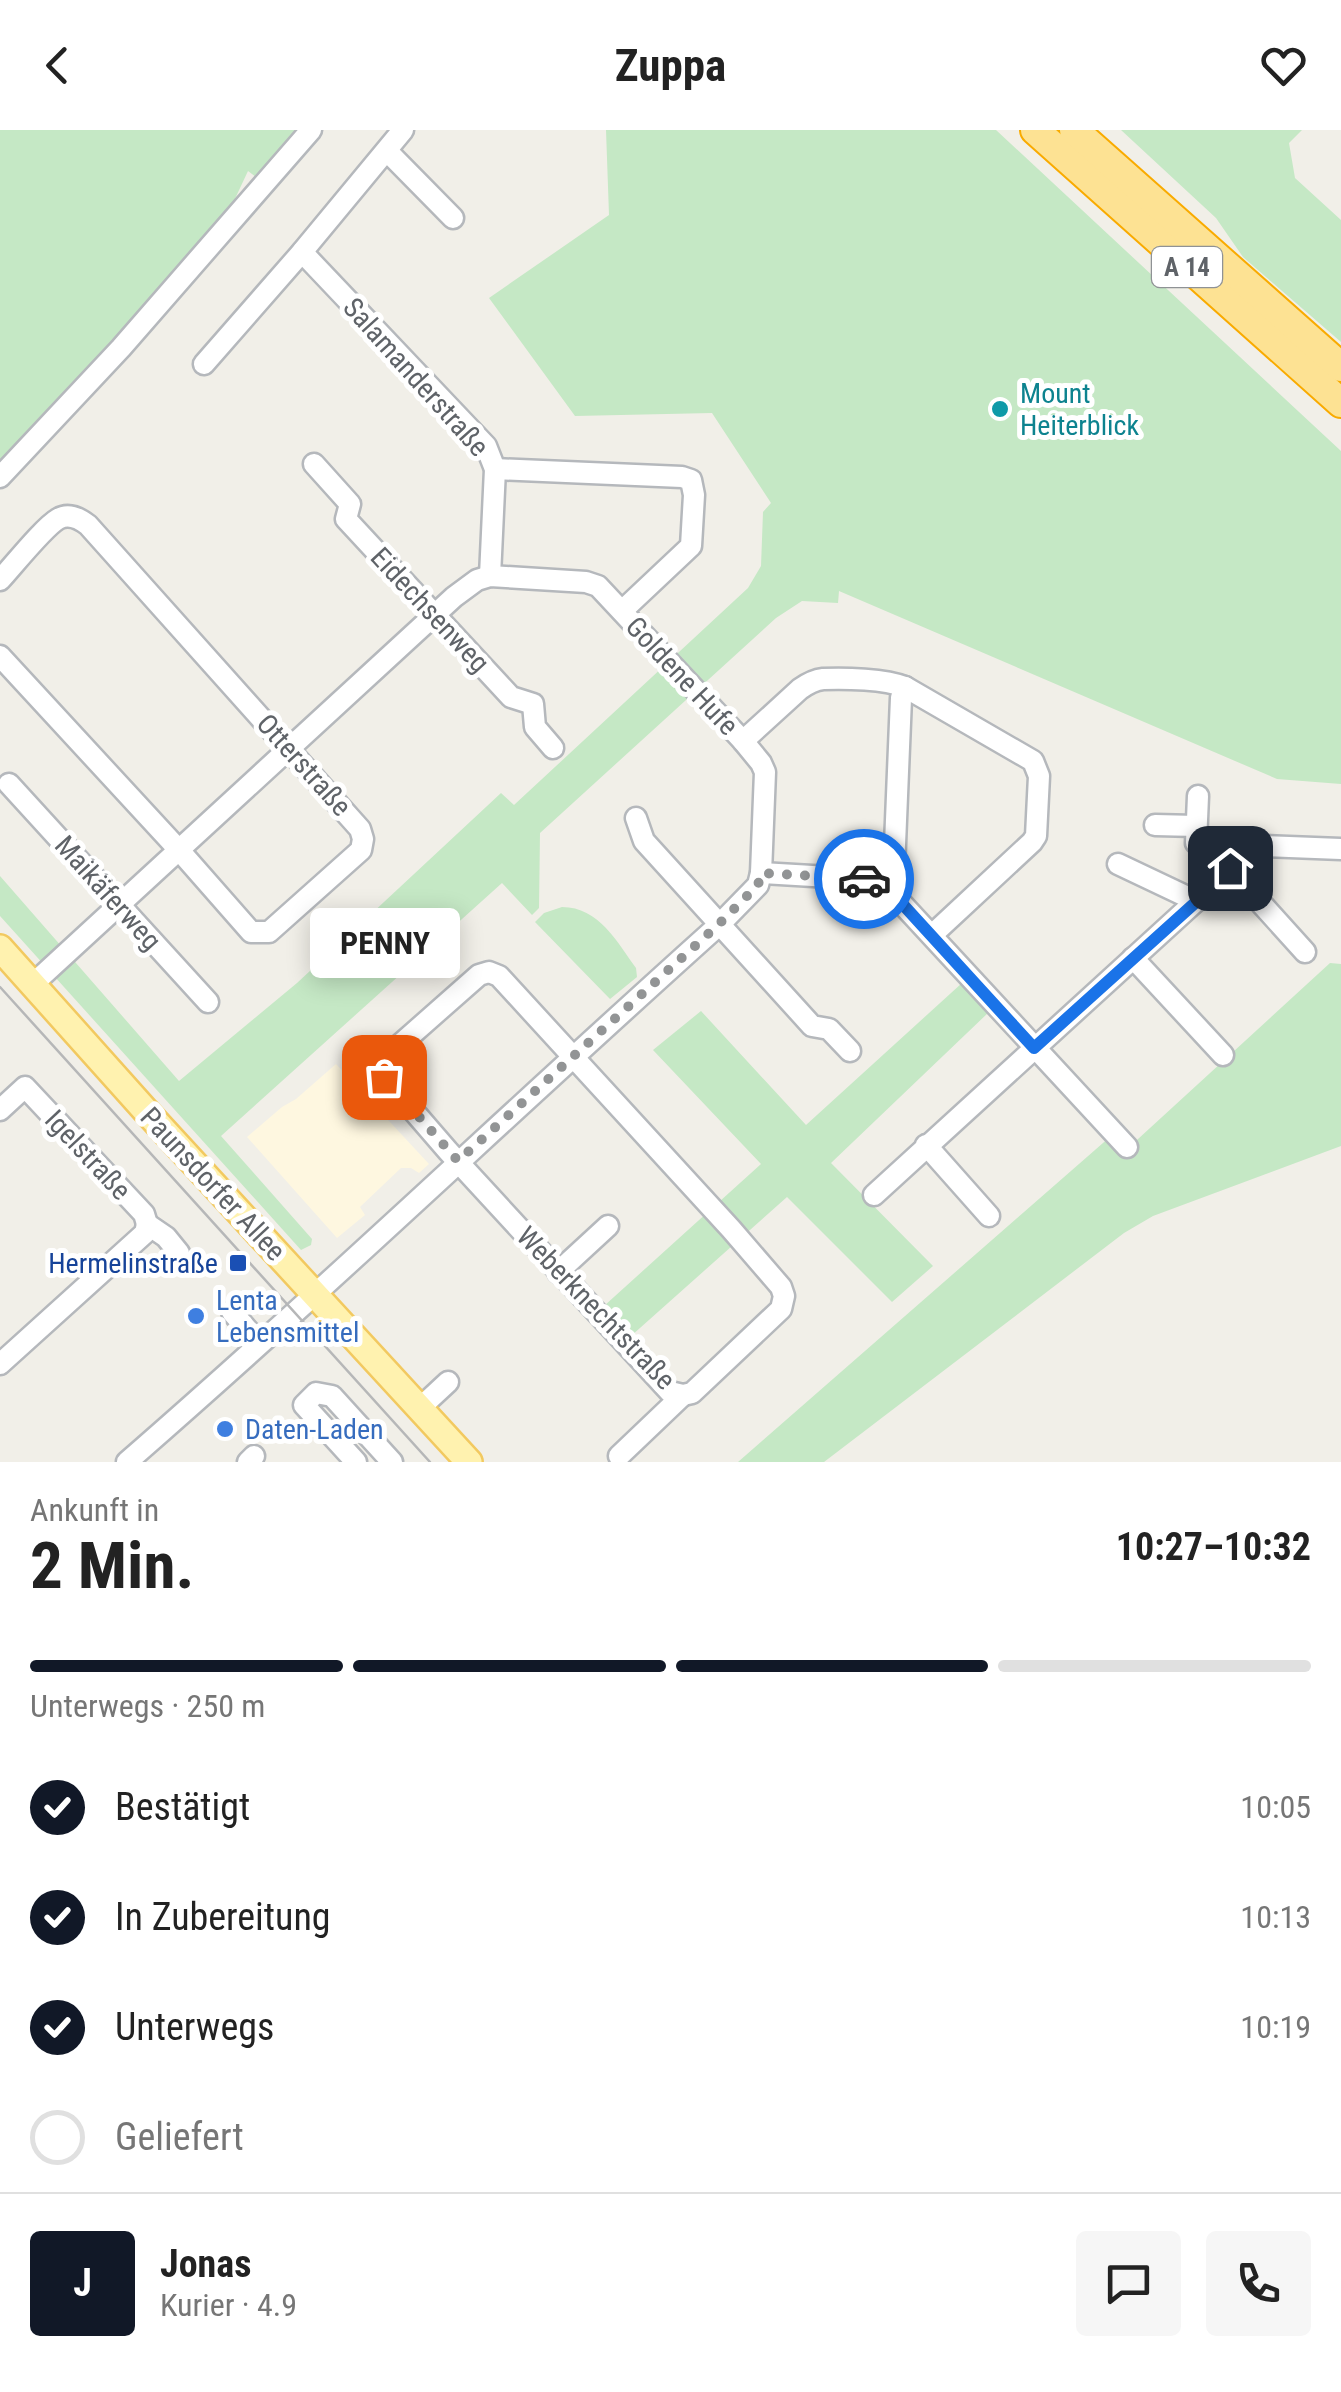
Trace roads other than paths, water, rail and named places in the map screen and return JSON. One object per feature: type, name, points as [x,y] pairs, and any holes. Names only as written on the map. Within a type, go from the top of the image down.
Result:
[{"type":"highway","name":"A 14","points":[[1035,130],[1341,404]]},
{"type":"highway","name":"A 14","points":[[1074,130],[1341,367]]},
{"type":"main road","name":"Paunsdorfer Allee","points":[[0,948],[469,1462]]},
{"type":"street","points":[[0,477],[121,348],[311,130]]},
{"type":"street","points":[[204,364],[404,130]]},
{"type":"street","points":[[387,151],[454,218]]},
{"type":"street","name":"Salamanderstraße","points":[[302,252],[486,446],[495,470],[490,576]]},
{"type":"street","name":"Eidechsenweg","points":[[314,464],[350,504],[346,519],[434,616],[511,697],[534,704],[535,727],[553,748]]},
{"type":"street","points":[[495,470],[691,480],[691,546],[622,610]]},
{"type":"street","name":"Otterstraße","points":[[0,580],[56,520],[80,518],[360,829],[361,850],[269,932],[256,933],[246,928],[0,656]]},
{"type":"street","points":[[33,984],[465,588],[490,576]]},
{"type":"street","name":"Goldene Hufe","points":[[490,576],[593,583],[742,741],[765,772],[761,873]]},
{"type":"street","points":[[742,741],[810,682],[886,682],[905,687],[1033,761],[1039,776],[1037,828],[1032,842],[932,935]]},
{"type":"street","points":[[886,886],[894,870],[901,698],[905,687]]},
{"type":"street","name":"Maikäferweg","points":[[9,784],[208,1002]]},
{"type":"street","points":[[1198,796],[1196,843],[1341,849]]},
{"type":"street","points":[[636,818],[644,840],[718,925],[812,1026],[829,1029],[850,1051]]},
{"type":"street","points":[[1154,825],[1196,826]]},
{"type":"street","points":[[1202,895],[1211,844]]},
{"type":"street","points":[[874,1194],[1230,868],[1261,846]]},
{"type":"street","points":[[1118,864],[1202,895]]},
{"type":"street","points":[[1230,868],[1305,952]]},
{"type":"street","points":[[127,1462],[718,925],[758,885],[761,873],[880,880],[1126,1147]]},
{"type":"street","points":[[1133,958],[1222,1054]]},
{"type":"street","name":"Weberknechtstraße","points":[[489,972],[499,976],[572,1057],[781,1287],[781,1309],[692,1393],[670,1392],[458,1161],[383,1072],[386,1057],[479,975],[489,972]]},
{"type":"street","name":"Igelstraße","points":[[0,1110],[25,1087],[141,1211],[147,1224],[180,1253]]},
{"type":"street","points":[[926,1145],[990,1216]]},
{"type":"street","points":[[0,1364],[145,1233],[147,1224]]},
{"type":"street","points":[[558,1272],[608,1226]]},
{"type":"street","points":[[232,1312],[260,1343]]},
{"type":"street","points":[[420,1408],[448,1382]]},
{"type":"street","points":[[356,1462],[304,1405],[316,1392],[332,1396],[392,1462]]},
{"type":"street","points":[[618,1456],[683,1395]]},
{"type":"tram line","points":[[0,987],[430,1462]]},
{"type":"place","name":"Mount Heiterblick","points":[[1000,409]]},
{"type":"place","name":"PENNY","points":[[384,1077]]},
{"type":"place","name":"Hermelinstraße","points":[[238,1263]]},
{"type":"place","name":"Lenta Lebensmittel","points":[[196,1316]]},
{"type":"place","name":"Daten-Laden","points":[[225,1429]]}]
